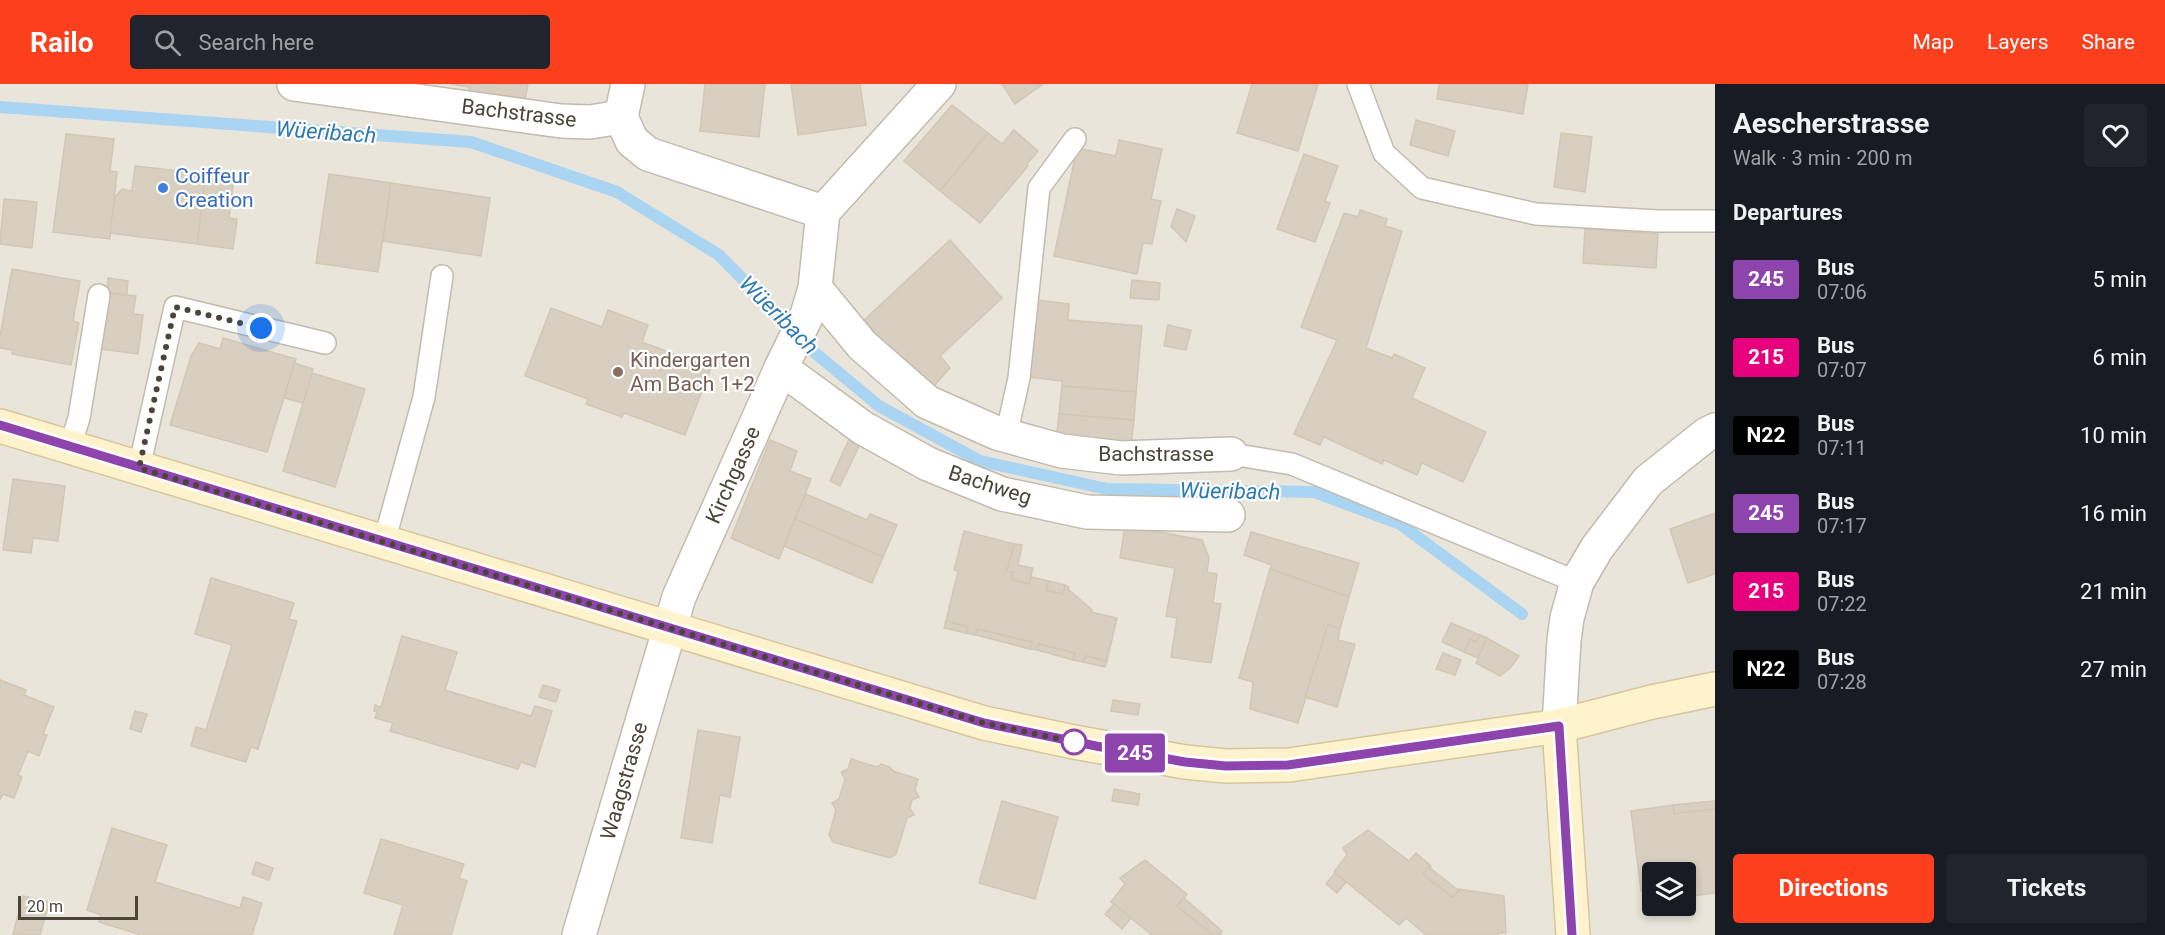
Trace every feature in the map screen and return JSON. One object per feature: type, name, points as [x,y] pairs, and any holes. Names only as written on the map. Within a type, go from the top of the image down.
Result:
[{"type":"main road","points":[[0,426],[984,723],[1185,762],[1226,766],[1288,765],[1559,726],[1652,702],[1715,689]]},
{"type":"main road","points":[[1559,726],[1572,935]]},
{"type":"street","name":"Bachstrasse","points":[[294,84],[561,121],[590,122],[621,117]]},
{"type":"street","points":[[628,84],[621,117],[632,141],[648,154],[823,212],[939,84]]},
{"type":"street","name":"Kirchgasse","points":[[669,628],[679,597],[811,302],[823,212]]},
{"type":"street","name":"Bachstrasse","points":[[811,302],[927,402],[1006,436],[1062,451],[1121,458],[1231,454]]},
{"type":"street","name":"Bachweg","points":[[785,358],[863,428],[928,464],[1002,494],[1087,512],[1228,515]]},
{"type":"street","points":[[1559,726],[1564,640],[1567,618],[1577,582],[1597,548],[1648,481],[1715,430]]},
{"type":"street","name":"Waagstrasse","points":[[579,935],[669,628]]},
{"type":"lane","points":[[1358,84],[1384,153],[1422,188],[1536,214],[1657,221],[1715,221]]},
{"type":"lane","points":[[1006,436],[1019,378],[1040,188],[1075,139]]},
{"type":"lane","points":[[384,542],[424,397],[442,276]]},
{"type":"lane","points":[[70,447],[79,418],[99,295]]},
{"type":"lane","points":[[139,468],[175,307],[325,343]]},
{"type":"lane","points":[[1231,454],[1292,464],[1577,582]]},
{"type":"shaded area","points":[[0,84],[1715,84],[1715,935],[0,935]]},
{"type":"building","points":[[451,84],[528,84],[524,104],[468,93],[469,87]]},
{"type":"building","points":[[705,84],[765,84],[759,137],[700,131]]},
{"type":"building","points":[[791,84],[860,84],[866,125],[798,135]]},
{"type":"building","points":[[1002,84],[1043,84],[1015,104]]},
{"type":"building","points":[[1252,84],[1318,84],[1298,151],[1237,133]]},
{"type":"building","points":[[1439,84],[1528,84],[1523,114],[1437,99]]},
{"type":"building","points":[[952,105],[988,133],[940,191],[904,161]]},
{"type":"building","points":[[1416,120],[1455,131],[1448,156],[1410,145]]},
{"type":"building","points":[[1014,130],[1038,151],[980,223],[940,191],[988,133],[1002,144]]},
{"type":"building","points":[[1561,133],[1592,137],[1585,192],[1554,187]]},
{"type":"building","points":[[66,134],[114,139],[110,171],[117,172],[110,239],[53,232]]},
{"type":"building","points":[[1119,140],[1162,149],[1151,199],[1161,201],[1152,244],[1143,243],[1137,274],[1054,256],[1077,148],[1116,156]]},
{"type":"building","points":[[1304,154],[1338,166],[1325,201],[1330,203],[1315,242],[1277,229]]},
{"type":"building","points":[[135,166],[206,174],[197,244],[110,233],[115,197],[122,189],[132,191]]},
{"type":"building","points":[[206,174],[234,178],[229,218],[237,219],[233,249],[197,244]]},
{"type":"building","points":[[329,174],[391,183],[378,272],[316,263]]},
{"type":"building","points":[[391,183],[490,198],[481,256],[383,241]]},
{"type":"building","points":[[4,199],[37,202],[32,248],[0,244]]},
{"type":"building","points":[[1177,209],[1195,216],[1186,242],[1171,226]]},
{"type":"building","points":[[1360,210],[1387,219],[1385,226],[1402,231],[1366,348],[1392,358],[1394,354],[1425,368],[1412,398],[1486,432],[1463,482],[1422,463],[1417,475],[1384,460],[1382,464],[1324,437],[1320,445],[1294,434],[1337,340],[1301,327],[1344,213],[1358,217]]},
{"type":"building","points":[[1585,229],[1658,234],[1656,268],[1583,263]]},
{"type":"building","points":[[950,240],[1002,298],[940,356],[950,368],[933,387],[914,376],[864,320]]},
{"type":"building","points":[[12,269],[80,281],[73,321],[79,323],[71,365],[12,354],[12,350],[0,348],[0,336]]},
{"type":"building","points":[[108,278],[128,281],[127,295],[107,293]]},
{"type":"building","points":[[1132,280],[1160,283],[1159,300],[1130,298]]},
{"type":"building","points":[[107,293],[136,296],[133,314],[143,315],[138,354],[101,349]]},
{"type":"building","points":[[1036,300],[1069,304],[1068,320],[1142,326],[1136,392],[1062,386],[1062,381],[1029,377]]},
{"type":"building","name":"Kindergarten Am Bach 1+2","points":[[551,308],[602,327],[608,310],[648,325],[642,342],[711,368],[685,435],[624,413],[622,417],[586,404],[588,399],[525,376]]},
{"type":"building","points":[[1168,325],[1191,330],[1186,350],[1164,346]]},
{"type":"building","points":[[223,338],[296,359],[267,452],[170,425],[191,356],[199,343],[220,349]]},
{"type":"building","points":[[294,363],[313,369],[303,403],[284,398]]},
{"type":"building","points":[[312,373],[365,389],[335,487],[283,471]]},
{"type":"building","points":[[1062,386],[1136,392],[1134,420],[1059,414]]},
{"type":"building","points":[[1059,414],[1134,420],[1131,446],[1056,441]]},
{"type":"building","points":[[850,437],[861,442],[840,486],[830,481]]},
{"type":"building","points":[[770,440],[797,451],[790,471],[811,479],[779,559],[731,538]]},
{"type":"building","points":[[13,479],[65,486],[58,541],[33,538],[31,553],[3,550]]},
{"type":"building","points":[[806,494],[867,520],[870,514],[897,525],[883,557],[795,519]]},
{"type":"building","points":[[1715,513],[1715,574],[1688,583],[1670,529]]},
{"type":"building","points":[[795,519],[883,557],[872,583],[784,546]]},
{"type":"building","points":[[1125,526],[1148,528],[1202,540],[1209,558],[1207,572],[1217,574],[1213,603],[1221,604],[1211,663],[1171,657],[1177,618],[1166,616],[1175,568],[1120,558]]},
{"type":"building","points":[[964,531],[1014,544],[1007,571],[1013,572],[1011,579],[1029,584],[1031,577],[1049,581],[1046,590],[1063,594],[1065,585],[1092,610],[1091,612],[1117,618],[1107,661],[1085,656],[1083,662],[1073,660],[1075,653],[1038,644],[1037,650],[1030,649],[1032,642],[977,629],[976,635],[966,633],[968,627],[946,621],[958,571],[954,570]]},
{"type":"building","points":[[1251,532],[1359,563],[1349,597],[1270,569],[1272,565],[1244,555]]},
{"type":"building","points":[[1014,544],[1022,545],[1018,565],[1033,568],[1029,584],[1011,579],[1013,572],[1007,571]]},
{"type":"building","points":[[1270,569],[1349,597],[1340,629],[1328,625],[1298,723],[1250,709],[1253,682],[1239,678]]},
{"type":"building","points":[[211,578],[294,603],[289,619],[297,621],[258,749],[251,747],[246,762],[191,746],[196,727],[206,730],[232,645],[195,634]]},
{"type":"building","points":[[1049,581],[1065,585],[1063,594],[1046,590]]},
{"type":"building","points":[[946,621],[968,627],[966,633],[944,628]]},
{"type":"building","points":[[1451,623],[1480,635],[1476,642],[1470,639],[1464,652],[1442,642]]},
{"type":"building","points":[[1328,625],[1340,629],[1338,640],[1355,644],[1337,707],[1305,697]]},
{"type":"building","points":[[977,629],[1032,642],[1030,649],[976,635]]},
{"type":"building","points":[[1480,635],[1487,638],[1478,658],[1464,652],[1470,639],[1476,642]]},
{"type":"building","points":[[402,636],[457,652],[445,690],[531,716],[535,706],[552,711],[535,767],[521,762],[518,769],[390,731],[393,723],[375,718],[377,712],[374,711],[375,705],[381,707]]},
{"type":"building","points":[[1487,638],[1519,656],[1500,676],[1476,663]]},
{"type":"building","points":[[1038,644],[1075,653],[1073,660],[1037,650]]},
{"type":"building","points":[[1443,653],[1461,660],[1455,675],[1436,669]]},
{"type":"building","points":[[1085,656],[1107,661],[1105,667],[1083,662]]},
{"type":"building","points":[[0,680],[26,690],[24,695],[54,707],[43,734],[47,735],[39,756],[28,751],[18,775],[22,777],[14,798],[3,794],[0,800]]},
{"type":"building","points":[[543,685],[560,690],[556,702],[539,697]]},
{"type":"building","points":[[1113,700],[1140,704],[1138,715],[1111,711]]},
{"type":"building","points":[[135,711],[147,714],[141,732],[130,729]]},
{"type":"building","points":[[698,730],[740,737],[730,797],[720,795],[712,843],[681,838]]},
{"type":"building","points":[[851,759],[877,767],[881,764],[890,767],[893,771],[918,779],[915,790],[919,797],[912,800],[910,808],[914,815],[907,818],[896,854],[890,858],[833,842],[829,835],[836,810],[832,803],[839,799],[845,779],[841,772],[848,769]]},
{"type":"building","points":[[1114,789],[1140,794],[1138,805],[1112,801]]},
{"type":"building","points":[[1002,801],[1058,817],[1035,899],[979,883]]},
{"type":"building","points":[[1715,801],[1715,809],[1674,814],[1673,805]]},
{"type":"building","points":[[1673,805],[1674,814],[1715,809],[1715,893],[1696,896],[1696,862],[1642,862],[1641,891],[1631,811]]},
{"type":"building","points":[[112,828],[167,845],[155,882],[240,908],[243,897],[262,903],[252,935],[141,935],[99,922],[101,915],[87,910]]},
{"type":"building","points":[[1368,830],[1409,861],[1416,853],[1431,866],[1423,874],[1452,897],[1459,889],[1504,896],[1506,933],[1426,935],[1406,918],[1399,925],[1334,872],[1347,855],[1343,848]]},
{"type":"building","points":[[381,839],[464,864],[459,878],[467,881],[451,935],[394,935],[403,905],[364,893]]},
{"type":"building","points":[[1145,860],[1187,894],[1177,906],[1213,935],[1152,935],[1111,902],[1125,884],[1120,878]]},
{"type":"building","points":[[256,862],[273,868],[269,880],[252,874]]},
{"type":"building","points":[[1429,867],[1459,891],[1452,897],[1423,874]]},
{"type":"building","points":[[1335,873],[1346,882],[1337,893],[1326,884]]},
{"type":"building","points":[[23,896],[49,902],[40,935],[13,934]]},
{"type":"building","points":[[1184,898],[1222,931],[1221,935],[1213,935],[1177,906]]},
{"type":"building","points":[[1114,904],[1131,918],[1122,929],[1105,914]]},
{"type":"waterway","name":"Wüeribach","points":[[0,107],[471,142],[617,192],[719,255],[814,352],[879,406],[980,461],[1107,489],[1314,492],[1400,524],[1522,614]]},
{"type":"bus line","name":"245","points":[[0,425],[984,723],[1074,742],[1185,762],[1226,766],[1288,765],[1468,741],[1559,726],[1572,935]]},
{"type":"place","name":"Coiffeur Creation","points":[[163,188]]},
{"type":"place","name":"Kindergarten Am Bach 1+2","points":[[618,372]]},
{"type":"route","points":[[261,328],[175,307],[139,468],[984,723],[1074,742]]}]
